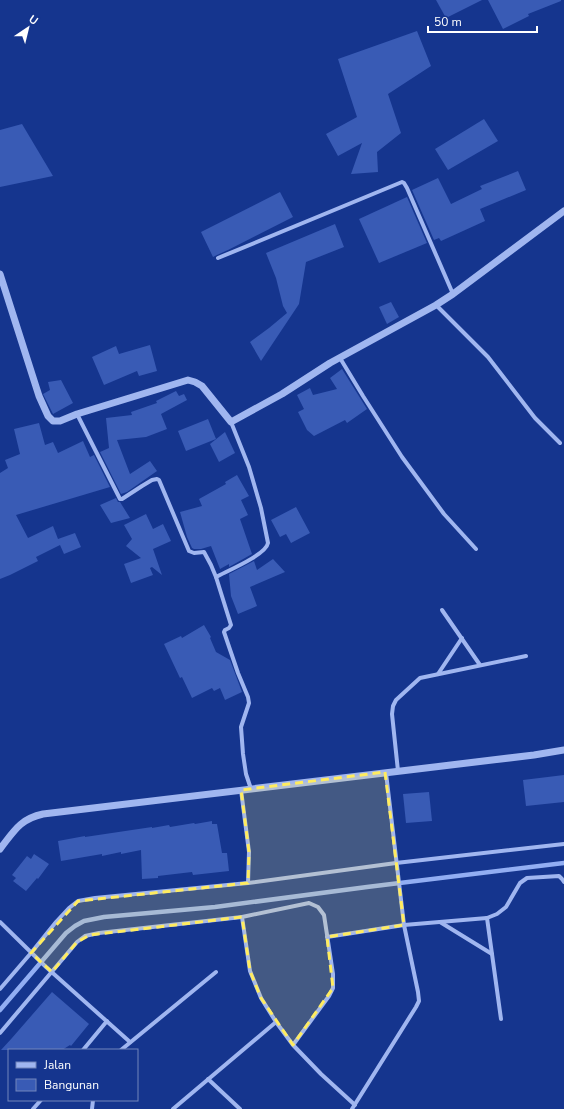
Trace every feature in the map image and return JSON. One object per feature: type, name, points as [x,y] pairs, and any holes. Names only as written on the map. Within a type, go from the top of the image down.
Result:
[{"type":"street","points":[[218,258],[402,182],[407,188],[453,294]]},
{"type":"street","points":[[231,422],[282,394],[340,358],[436,305],[564,211]]},
{"type":"street","points":[[0,274],[39,396],[48,416],[53,421],[60,421],[76,414],[188,380],[202,386],[231,422],[249,467],[261,508],[268,546],[265,550],[246,562],[216,577]]},
{"type":"street","points":[[436,305],[488,357],[535,418],[560,443]]},
{"type":"street","points":[[340,358],[402,457],[444,514],[476,549]]},
{"type":"street","points":[[76,414],[120,499],[152,480],[159,480],[189,551],[194,553],[204,552],[212,566],[231,625],[229,628],[224,630],[224,632],[248,697],[249,703],[241,727],[242,754],[250,789]]},
{"type":"street","points":[[442,610],[480,665]]},
{"type":"street","points":[[438,674],[462,638]]},
{"type":"street","points":[[398,771],[392,714],[393,706],[396,700],[420,678],[526,656]]},
{"type":"street","points":[[0,848],[18,825],[34,816],[534,755],[564,750]]},
{"type":"street","points":[[242,917],[250,971],[261,998],[293,1045],[354,1107],[419,1001],[404,925],[386,772]]},
{"type":"street","points":[[241,790],[249,852],[248,883]]},
{"type":"street","points":[[0,989],[33,955],[56,922],[78,901],[103,897],[248,883],[396,863],[564,844]]},
{"type":"street","points":[[327,937],[404,925],[487,918],[497,914],[506,907],[520,883],[527,878],[559,876],[563,879]]},
{"type":"street","points":[[0,1033],[77,942],[85,936],[99,933],[242,917],[309,903],[318,906],[324,915],[333,974],[332,988],[329,996],[293,1045]]},
{"type":"street","points":[[487,918],[501,1019]]},
{"type":"street","points":[[0,922],[33,955],[130,1042]]},
{"type":"street","points":[[440,922],[492,954]]},
{"type":"street","points":[[122,1049],[216,972]]},
{"type":"street","points":[[84,1049],[107,1021]]},
{"type":"street","points":[[173,1109],[276,1022]]},
{"type":"street","points":[[208,1079],[240,1109]]},
{"type":"street","points":[[33,1109],[40,1101]]},
{"type":"highlighted area","points":[[385,772],[404,925],[327,937],[333,988],[293,1045],[261,998],[250,971],[242,917],[90,935],[77,942],[52,972],[31,953],[78,901],[248,883],[249,852],[241,790]]},
{"type":"building","points":[[436,0],[482,0],[446,18]]},
{"type":"building","points":[[488,0],[561,1],[528,14],[529,16],[503,29]]},
{"type":"building","points":[[417,31],[431,66],[388,94],[401,133],[377,152],[378,172],[351,174],[362,143],[338,156],[326,134],[357,117],[338,59]]},
{"type":"building","points":[[484,119],[498,141],[448,170],[435,149]]},
{"type":"building","points":[[22,124],[53,176],[0,187],[0,130]]},
{"type":"building","points":[[518,171],[526,190],[480,209],[485,221],[441,241],[439,238],[434,240],[412,190],[438,178],[451,204],[482,189],[480,186]]},
{"type":"building","points":[[280,192],[293,217],[213,257],[201,232]]},
{"type":"building","points":[[407,197],[427,243],[379,263],[359,219]]},
{"type":"building","points":[[335,224],[344,247],[306,262],[299,304],[261,361],[250,342],[287,313],[283,306],[276,278],[266,253]]},
{"type":"building","points":[[391,302],[399,317],[387,324],[379,307]]},
{"type":"building","points":[[150,345],[157,371],[139,376],[137,371],[104,385],[92,357],[116,346],[119,354]]},
{"type":"building","points":[[342,369],[367,409],[347,423],[345,420],[314,436],[307,430],[298,412],[304,409],[297,395],[310,388],[313,395],[337,389],[330,378]]},
{"type":"building","points":[[61,380],[73,403],[53,414],[43,394],[50,390],[48,382]]},
{"type":"building","points":[[176,391],[179,396],[184,394],[187,400],[161,414],[167,429],[146,437],[117,440],[130,474],[150,461],[157,471],[127,492],[121,494],[100,452],[109,448],[106,418],[132,415],[131,412],[157,403],[156,401]]},
{"type":"building","points":[[208,419],[216,439],[186,451],[178,431]]},
{"type":"building","points":[[39,423],[45,445],[53,442],[58,453],[83,441],[90,457],[94,455],[110,487],[16,515],[28,538],[53,526],[58,539],[75,533],[81,547],[64,554],[60,545],[36,557],[38,561],[0,579],[0,473],[8,468],[5,460],[20,454],[14,429]]},
{"type":"building","points":[[225,432],[235,453],[219,462],[210,444]]},
{"type":"building","points":[[237,475],[249,496],[241,500],[248,515],[240,519],[252,554],[229,567],[229,564],[220,569],[211,546],[201,549],[192,548],[187,537],[180,512],[202,506],[199,499],[226,484],[225,482]]},
{"type":"building","points":[[116,498],[130,518],[111,523],[100,505]]},
{"type":"building","points":[[296,507],[310,533],[291,543],[286,534],[280,537],[271,520]]},
{"type":"building","points":[[146,514],[153,529],[163,524],[171,541],[153,549],[162,575],[152,567],[150,568],[153,575],[131,583],[124,564],[141,558],[126,546],[132,539],[124,525]]},
{"type":"building","points":[[273,559],[285,572],[250,587],[257,606],[238,614],[231,596],[229,574],[254,561],[257,570]]},
{"type":"building","points":[[204,625],[211,637],[210,638],[216,652],[230,660],[242,692],[225,700],[220,688],[214,691],[212,688],[192,698],[182,677],[180,678],[164,644],[181,636],[182,638]]},
{"type":"building","points":[[564,775],[564,802],[526,806],[523,780]]},
{"type":"building","points":[[429,792],[432,821],[406,823],[403,794]]},
{"type":"building","points":[[212,821],[212,824],[217,824],[222,853],[227,853],[229,871],[193,875],[192,872],[158,876],[158,878],[142,879],[141,850],[102,856],[102,854],[61,861],[58,841],[152,827],[169,825],[170,827]]},
{"type":"building","points":[[34,854],[49,864],[38,879],[37,878],[26,891],[13,881],[16,878],[12,875],[27,856],[31,859]]},
{"type":"building","points":[[52,992],[89,1024],[71,1046],[70,1045],[64,1049],[1,1050]]},
{"type":"waterway","points":[[0,1010],[66,933],[84,921],[104,917],[215,907],[564,863]]}]
